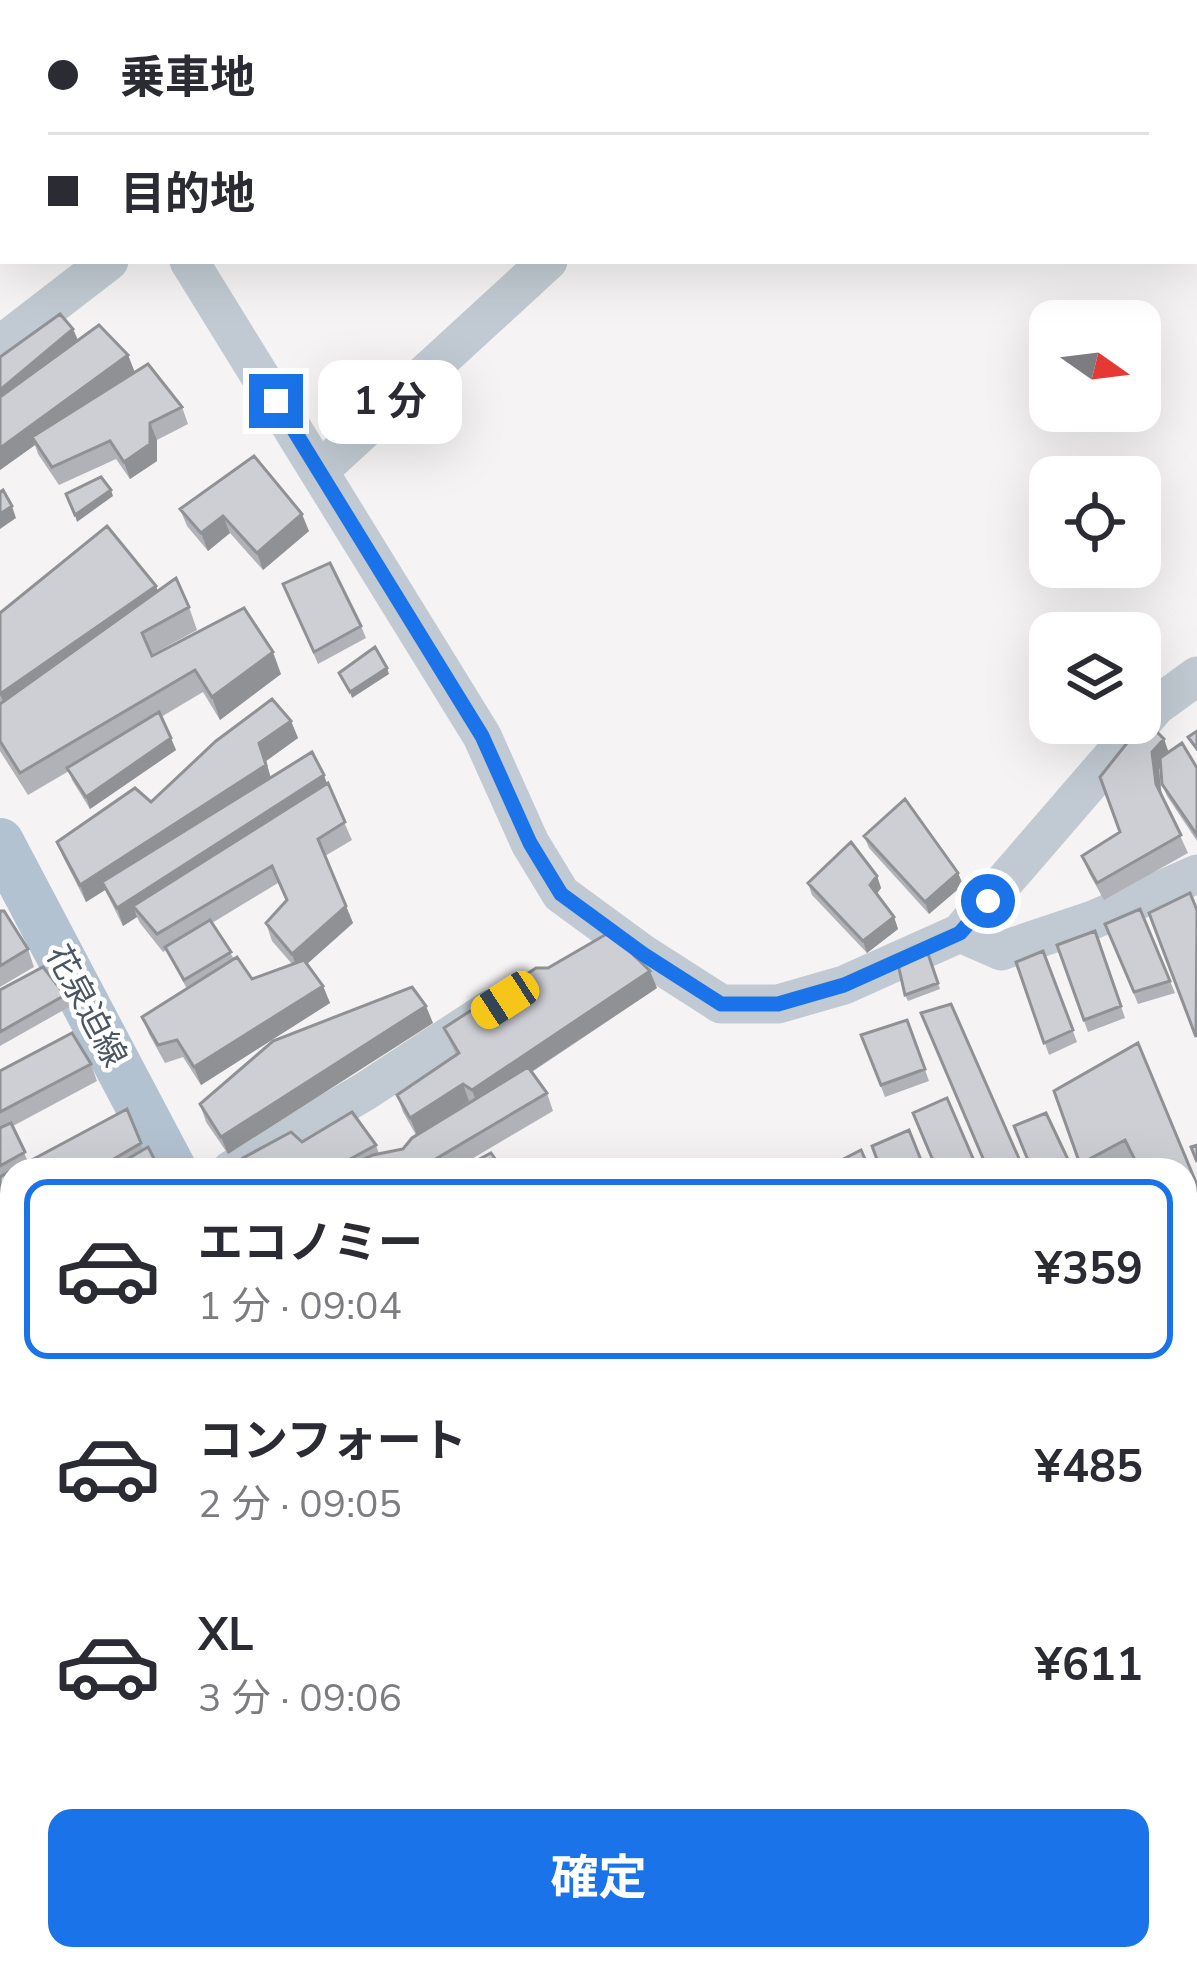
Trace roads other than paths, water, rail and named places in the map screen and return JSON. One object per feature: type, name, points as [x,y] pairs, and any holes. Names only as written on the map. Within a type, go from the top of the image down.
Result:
[{"type":"main road","name":"花泉迫線","points":[[0,842],[167,1158]]},
{"type":"street","points":[[0,345],[105,264]]},
{"type":"street","points":[[191,264],[482,736],[530,843],[561,894],[721,1004],[778,1004],[844,985],[960,933],[1156,706],[1197,676]]},
{"type":"street","points":[[320,471],[545,264]]},
{"type":"street","points":[[960,933],[1001,951],[1094,920],[1197,874]]},
{"type":"street","points":[[572,955],[610,930]]},
{"type":"street","points":[[251,1158],[516,993]]}]
